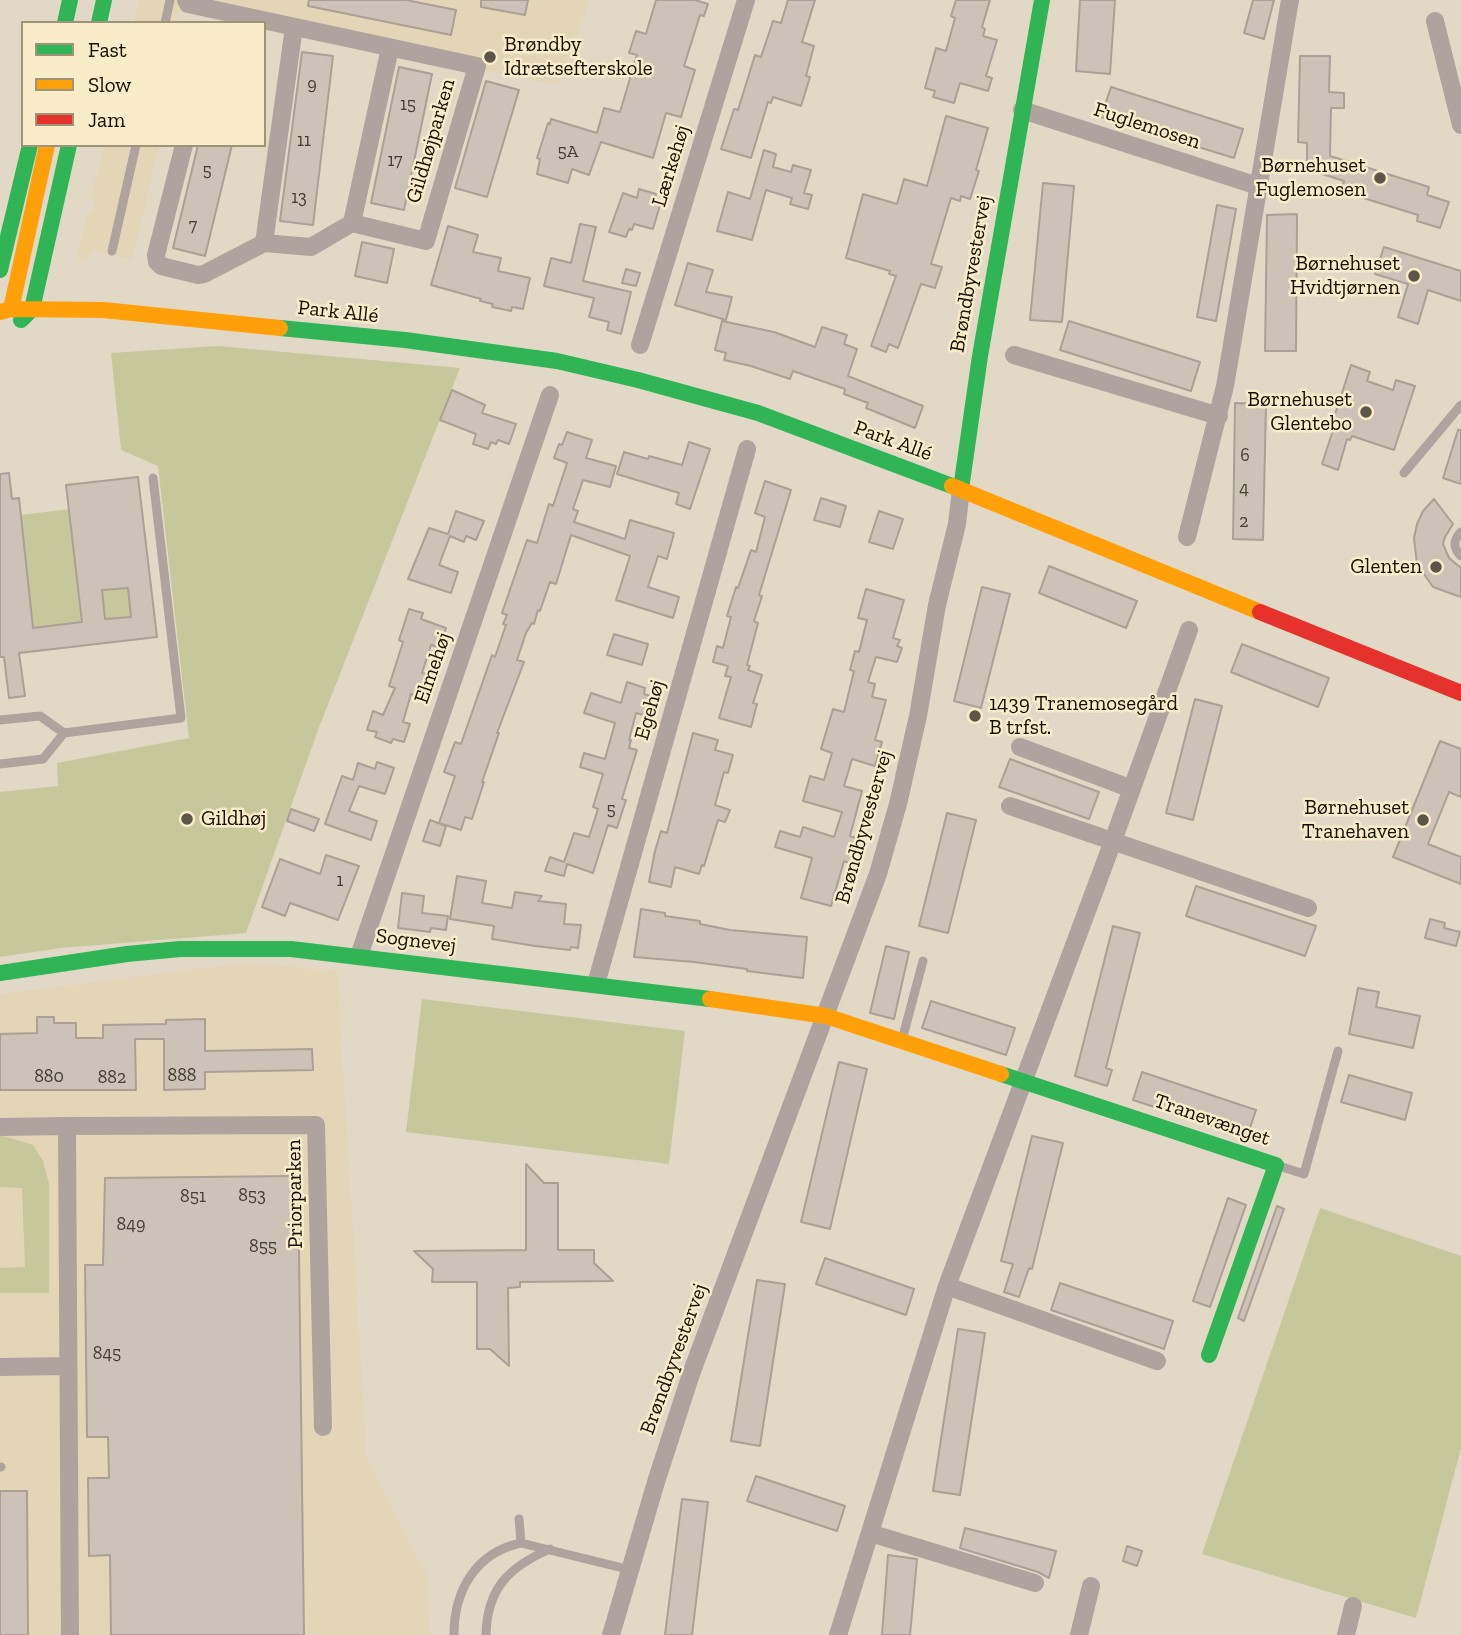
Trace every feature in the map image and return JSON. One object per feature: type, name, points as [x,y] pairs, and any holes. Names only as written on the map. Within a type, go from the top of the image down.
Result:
[{"type":"street","points":[[66,21],[71,0]]},
{"type":"street","points":[[99,21],[104,0]]},
{"type":"street","name":"Gildhøjparken","points":[[186,0],[188,4],[217,16],[252,21]]},
{"type":"street","name":"Lærkehøj","points":[[640,345],[746,0]]},
{"type":"street","name":"Brøndbyvestervej","points":[[611,1635],[691,1374],[878,874],[898,804],[918,716],[937,605],[957,524],[980,356],[1042,0]]},
{"type":"street","points":[[1187,537],[1219,416],[1290,0]]},
{"type":"street","points":[[1435,21],[1461,125]]},
{"type":"street","name":"Gildhøjparken","points":[[266,23],[477,66],[426,241],[352,223]]},
{"type":"street","points":[[264,243],[294,27]]},
{"type":"street","points":[[183,147],[156,255],[161,266],[198,275],[264,243],[310,247],[352,223],[390,48]]},
{"type":"street","name":"Fuglemosen","points":[[1022,110],[1258,186]]},
{"type":"street","points":[[0,270],[30,147]]},
{"type":"street","points":[[13,314],[47,147]]},
{"type":"street","points":[[13,314],[68,147]]},
{"type":"street","name":"Park Allé","points":[[13,314],[103,310],[284,327],[405,340],[557,361],[599,370],[758,413],[961,489],[1461,692]]},
{"type":"street","points":[[1014,355],[1219,416]]},
{"type":"street","name":"Elmehøj","points":[[359,956],[550,395]]},
{"type":"street","name":"Egehøj","points":[[596,984],[747,449]]},
{"type":"street","points":[[838,1635],[947,1286],[1189,630]]},
{"type":"street","points":[[1020,747],[1132,789]]},
{"type":"street","points":[[1010,806],[1308,908]]},
{"type":"street","name":"Sognevej","points":[[0,973],[180,949],[290,949],[596,984],[826,1016]]},
{"type":"street","name":"Tranevænget","points":[[826,1016],[1276,1165],[1209,1355]]},
{"type":"street","name":"Priorparken","points":[[0,1127],[316,1125],[323,1427]]},
{"type":"street","points":[[66,1126],[70,1635]]},
{"type":"street","points":[[947,1286],[1157,1361]]},
{"type":"street","points":[[0,1367],[68,1366]]},
{"type":"street","points":[[870,1533],[1035,1583]]},
{"type":"street","points":[[1079,1635],[1091,1586]]},
{"type":"street","points":[[1346,1635],[1353,1606]]},
{"type":"lane","points":[[165,21],[170,0]]},
{"type":"lane","points":[[111,251],[136,147]]},
{"type":"lane","points":[[1404,473],[1461,405]]},
{"type":"lane","points":[[0,720],[40,716],[64,733],[181,718],[153,478]]},
{"type":"lane","points":[[1461,532],[1454,544],[1461,555]]},
{"type":"lane","points":[[0,764],[43,759],[64,733]]},
{"type":"lane","points":[[902,1040],[923,961]]},
{"type":"lane","points":[[1276,1165],[1304,1174],[1338,1051]]},
{"type":"lane","points":[[519,1519],[520,1543]]},
{"type":"lane","points":[[454,1635],[454,1617],[460,1592],[477,1567],[505,1546],[520,1543],[631,1570]]},
{"type":"lane","points":[[486,1635],[486,1619],[493,1595],[505,1577],[527,1559],[550,1549]]},
{"type":"shaded area","name":"Brøndby Idrætsefterskole","points":[[139,0],[590,0],[558,85],[266,28],[266,21],[229,21],[178,11],[176,21],[134,21]]},
{"type":"shaded area","points":[[104,147],[159,147],[132,260],[91,250],[88,261],[76,259],[88,212],[92,211],[95,201],[91,197]]},
{"type":"shaded area","points":[[244,963],[337,971],[367,1459],[429,1580],[430,1635],[0,1635],[0,994]]},
{"type":"green space","points":[[218,346],[460,368],[318,730],[246,933],[60,948],[0,957],[0,792],[58,786],[57,763],[189,738],[158,466],[121,450],[111,353]]},
{"type":"green space","points":[[70,509],[82,622],[33,628],[21,515]]},
{"type":"green space","points":[[128,588],[131,617],[105,619],[102,590]]},
{"type":"green space","points":[[422,999],[685,1031],[669,1164],[406,1132]]},
{"type":"green space","points":[[0,1135],[33,1145],[43,1161],[49,1184],[49,1293],[0,1293],[0,1268],[25,1267],[22,1188],[0,1187]]},
{"type":"green space","points":[[1320,1208],[1461,1256],[1461,1448],[1416,1618],[1202,1554]]},
{"type":"building","points":[[309,0],[406,0],[456,10],[451,35],[308,6]]},
{"type":"building","points":[[481,0],[528,0],[525,15],[481,7]]},
{"type":"building","points":[[656,0],[695,0],[708,4],[704,16],[700,15],[684,66],[695,70],[681,117],[666,113],[653,158],[601,142],[589,175],[572,169],[568,183],[537,174],[540,159],[537,158],[551,119],[597,133],[604,108],[620,112],[637,55],[629,53],[636,31],[646,34]]},
{"type":"building","points":[[788,0],[815,0],[802,42],[814,46],[806,76],[810,77],[801,106],[773,97],[771,103],[768,102],[751,158],[721,149],[734,109],[738,110],[755,55],[761,57],[773,21],[781,23]]},
{"type":"building","points":[[956,0],[990,0],[982,27],[985,29],[983,36],[997,40],[986,76],[992,78],[988,91],[960,83],[954,103],[933,97],[935,91],[925,88],[936,48],[946,51],[955,18],[951,16]]},
{"type":"building","points":[[1080,0],[1115,0],[1110,74],[1076,71]]},
{"type":"building","points":[[1253,0],[1274,0],[1264,39],[1244,33]]},
{"type":"building","points":[[302,52],[333,56],[313,225],[280,221]]},
{"type":"building","points":[[1300,56],[1330,56],[1329,92],[1344,93],[1344,108],[1331,108],[1330,156],[1429,187],[1427,195],[1449,202],[1440,228],[1417,221],[1418,215],[1341,191],[1344,181],[1307,169],[1307,143],[1298,142]]},
{"type":"building","points":[[399,67],[432,74],[404,210],[371,203]]},
{"type":"building","points":[[486,81],[519,90],[487,197],[455,188]]},
{"type":"building","points":[[1111,87],[1243,129],[1234,158],[1101,117]]},
{"type":"building","points":[[946,116],[988,128],[976,170],[979,171],[970,199],[961,196],[960,201],[951,198],[931,264],[942,267],[935,288],[921,284],[898,348],[889,344],[886,352],[871,346],[896,276],[889,274],[890,271],[846,258],[863,194],[897,204],[904,179],[927,186]]},
{"type":"building","points":[[198,147],[232,147],[205,256],[173,248]]},
{"type":"building","points":[[764,150],[776,154],[773,167],[791,172],[793,165],[811,170],[804,193],[812,195],[808,209],[790,204],[792,198],[766,190],[752,240],[717,231],[728,192],[750,199]]},
{"type":"building","points":[[1043,183],[1074,186],[1062,322],[1030,320]]},
{"type":"building","points":[[639,189],[656,194],[653,203],[660,205],[653,229],[634,224],[626,237],[609,232],[623,193],[637,198]]},
{"type":"building","points":[[1217,205],[1236,209],[1216,321],[1197,317]]},
{"type":"building","points":[[1297,214],[1296,351],[1265,351],[1267,215]]},
{"type":"building","points":[[580,224],[596,227],[583,281],[631,292],[621,334],[607,330],[609,322],[589,317],[594,298],[544,286],[551,258],[571,263]]},
{"type":"building","points":[[448,226],[478,235],[473,252],[501,258],[498,271],[530,278],[523,309],[512,307],[511,311],[492,307],[493,304],[480,301],[481,299],[431,285]]},
{"type":"building","points":[[362,242],[394,249],[387,283],[355,276]]},
{"type":"building","points":[[1384,247],[1461,271],[1461,301],[1428,290],[1418,324],[1398,317],[1408,284],[1375,274]]},
{"type":"building","points":[[688,263],[713,270],[706,292],[732,297],[726,320],[675,305]]},
{"type":"building","points":[[626,269],[640,273],[636,286],[622,283]]},
{"type":"building","points":[[722,321],[774,332],[815,347],[822,327],[847,335],[844,344],[857,349],[848,376],[923,406],[915,428],[866,408],[868,403],[844,394],[845,389],[793,371],[790,379],[724,360],[726,353],[715,350]]},
{"type":"building","points":[[1069,321],[1200,362],[1191,391],[1060,350]]},
{"type":"building","name":"Børnehuset Glentebo","points":[[1351,365],[1370,372],[1367,381],[1393,390],[1396,380],[1415,386],[1394,450],[1352,436],[1350,440],[1347,439],[1338,470],[1322,464]]},
{"type":"building","points":[[452,390],[485,405],[482,413],[516,424],[509,444],[498,440],[496,444],[491,442],[488,449],[473,444],[476,434],[440,420]]},
{"type":"building","points":[[1235,403],[1266,404],[1263,540],[1233,539]]},
{"type":"building","points":[[1458,430],[1461,430],[1461,484],[1443,478]]},
{"type":"building","points":[[567,432],[592,440],[586,458],[616,466],[610,487],[583,480],[573,509],[578,511],[574,522],[625,539],[630,520],[674,533],[667,559],[658,556],[648,587],[679,597],[673,618],[616,600],[630,556],[571,535],[556,584],[550,582],[534,624],[532,623],[526,633],[517,660],[524,662],[497,733],[472,819],[465,817],[461,830],[439,823],[455,776],[444,772],[455,742],[461,744],[492,655],[495,657],[506,625],[503,624],[507,615],[502,613],[527,540],[537,543],[549,504],[553,506],[567,463],[554,458]]},
{"type":"building","points":[[689,442],[710,449],[690,509],[676,504],[679,493],[617,474],[624,452],[682,465]]},
{"type":"building","points":[[9,473],[12,499],[19,498],[33,628],[82,622],[66,485],[138,477],[157,637],[19,653],[25,696],[9,698],[4,657],[0,657],[0,474]],"holes":[[[128,588],[131,617],[105,619],[102,590]]]},
{"type":"building","points":[[765,481],[791,490],[759,595],[762,596],[754,621],[758,623],[747,665],[750,666],[748,670],[762,675],[753,703],[757,704],[751,727],[719,718],[731,677],[725,676],[728,666],[713,662],[717,646],[723,648],[731,617],[727,616],[736,587],[738,588],[751,550],[756,552],[765,517],[755,513]]},
{"type":"building","points":[[821,498],[846,506],[840,527],[814,520]]},
{"type":"building","points":[[1434,499],[1453,524],[1443,544],[1449,558],[1461,568],[1461,597],[1433,587],[1417,564],[1414,538],[1417,524],[1423,511]]},
{"type":"building","points":[[456,511],[484,521],[476,540],[466,536],[464,542],[450,536],[439,565],[458,572],[451,593],[408,579],[429,528],[448,534]]},
{"type":"building","points":[[879,511],[903,519],[893,549],[869,542]]},
{"type":"building","points":[[1049,566],[1137,601],[1126,628],[1039,593]]},
{"type":"building","points":[[982,587],[1010,594],[981,708],[954,701]]},
{"type":"building","points":[[866,589],[904,600],[893,638],[900,640],[897,646],[902,648],[897,662],[876,657],[868,682],[875,684],[872,697],[886,700],[875,740],[882,742],[875,766],[852,759],[844,786],[862,791],[850,836],[859,839],[851,864],[844,861],[831,906],[801,898],[812,858],[775,847],[780,831],[800,837],[803,827],[834,837],[842,812],[803,801],[810,776],[824,780],[832,753],[821,749],[833,709],[844,712],[854,671],[850,670],[855,651],[859,652],[867,620],[858,618]]},
{"type":"building","points":[[409,609],[423,613],[421,619],[446,628],[440,648],[431,645],[422,673],[431,675],[424,698],[411,694],[403,722],[410,724],[404,742],[393,739],[391,743],[375,737],[377,732],[367,730],[373,711],[383,715],[395,688],[389,686],[403,642],[399,640]]},
{"type":"building","points":[[614,634],[648,644],[642,665],[607,655]]},
{"type":"building","points":[[1242,644],[1329,678],[1318,707],[1231,672]]},
{"type":"building","points":[[627,682],[645,688],[644,694],[653,697],[647,716],[636,713],[629,748],[637,750],[622,799],[626,800],[617,828],[608,825],[593,873],[567,864],[564,876],[545,871],[550,857],[564,862],[574,833],[589,837],[598,809],[593,807],[603,774],[580,767],[584,753],[605,759],[615,723],[584,713],[591,693],[621,703]]},
{"type":"building","points":[[1195,699],[1222,706],[1193,820],[1166,813]]},
{"type":"building","points":[[693,733],[718,740],[715,750],[733,755],[728,773],[724,772],[715,805],[730,810],[725,822],[718,820],[699,874],[675,867],[671,887],[649,882],[661,831],[667,833]]},
{"type":"building","name":"Børnehuset Tranehaven","points":[[1440,741],[1461,749],[1461,797],[1449,792],[1428,844],[1461,857],[1461,884],[1393,857]]},
{"type":"building","points":[[1010,759],[1099,792],[1089,819],[999,787]]},
{"type":"building","points":[[377,762],[394,768],[385,794],[359,786],[349,811],[377,821],[371,840],[325,824],[342,776],[353,780],[358,763],[375,769]]},
{"type":"building","points":[[291,809],[319,819],[314,831],[287,821]]},
{"type":"building","points":[[947,813],[976,820],[948,933],[919,926]]},
{"type":"building","points":[[430,820],[446,826],[440,846],[423,841]]},
{"type":"building","points":[[326,855],[359,866],[338,920],[290,903],[285,916],[262,907],[280,859],[320,874]]},
{"type":"building","points":[[457,876],[486,881],[482,903],[512,908],[515,892],[542,896],[538,901],[566,904],[564,924],[581,925],[578,948],[571,947],[570,950],[492,939],[494,926],[450,919]]},
{"type":"building","points":[[1196,886],[1316,926],[1305,956],[1186,916]]},
{"type":"building","points":[[402,893],[424,896],[422,913],[448,916],[446,930],[431,928],[430,932],[398,928]]},
{"type":"building","points":[[641,909],[730,930],[807,937],[803,978],[694,962],[634,957]]},
{"type":"building","points":[[1430,919],[1445,923],[1444,928],[1460,932],[1456,946],[1425,938]]},
{"type":"building","points":[[1113,926],[1140,933],[1106,1068],[1112,1070],[1107,1086],[1075,1076]]},
{"type":"building","points":[[886,946],[909,952],[894,1019],[870,1013]]},
{"type":"building","points":[[1358,988],[1379,992],[1376,1007],[1420,1016],[1413,1048],[1349,1034]]},
{"type":"building","points":[[931,1001],[1015,1028],[1006,1055],[922,1028]]},
{"type":"building","points":[[37,1017],[54,1017],[54,1023],[76,1023],[76,1038],[103,1038],[103,1025],[166,1024],[166,1020],[205,1019],[205,1051],[312,1049],[313,1070],[205,1072],[205,1089],[164,1090],[164,1039],[135,1039],[136,1090],[0,1090],[0,1034],[37,1033]]},
{"type":"building","points":[[839,1062],[867,1069],[830,1229],[801,1222]]},
{"type":"building","points":[[1142,1072],[1256,1110],[1247,1137],[1133,1100]]},
{"type":"building","points":[[1349,1075],[1412,1093],[1405,1120],[1341,1102]]},
{"type":"building","points":[[1032,1136],[1063,1143],[1032,1269],[1029,1268],[1019,1297],[1004,1292],[1013,1264],[1001,1261]]},
{"type":"building","points":[[526,1164],[544,1183],[558,1183],[558,1250],[594,1250],[594,1263],[613,1281],[520,1282],[520,1287],[508,1288],[509,1366],[490,1349],[477,1349],[477,1282],[432,1282],[433,1269],[414,1251],[526,1250]]},
{"type":"building","points":[[298,1176],[304,1635],[111,1635],[110,1555],[89,1556],[88,1478],[109,1478],[108,1437],[87,1437],[85,1265],[103,1265],[105,1178]]},
{"type":"building","points":[[1228,1198],[1246,1205],[1210,1307],[1193,1301]]},
{"type":"building","points":[[1277,1206],[1284,1209],[1244,1321],[1238,1318]]},
{"type":"building","points":[[825,1258],[914,1289],[906,1315],[816,1284]]},
{"type":"building","points":[[757,1280],[785,1284],[760,1446],[731,1441]]},
{"type":"building","points":[[1060,1283],[1173,1321],[1164,1349],[1051,1310]]},
{"type":"building","points":[[958,1329],[985,1333],[960,1495],[933,1491]]},
{"type":"building","points":[[756,1476],[845,1506],[837,1531],[747,1501]]},
{"type":"building","points":[[0,1491],[27,1491],[28,1635],[0,1635]]},
{"type":"building","points":[[682,1499],[708,1502],[692,1635],[665,1635]]},
{"type":"building","points":[[965,1528],[1056,1551],[1049,1578],[1038,1572],[960,1548]]},
{"type":"building","points":[[1127,1546],[1142,1551],[1137,1566],[1123,1561]]},
{"type":"building","points":[[888,1555],[917,1559],[910,1635],[882,1635]]},
{"type":"traffic: fast","points":[[65,21],[70,0]]},
{"type":"traffic: fast","points":[[99,21],[104,0]]},
{"type":"traffic: fast","points":[[961,489],[980,356],[1042,0]]},
{"type":"traffic: fast","points":[[0,270],[30,147]]},
{"type":"traffic: fast","points":[[21,320],[32,309],[69,147]]},
{"type":"traffic: fast","points":[[280,328],[405,340],[557,361],[638,380],[758,413],[952,486]]},
{"type":"traffic: fast","points":[[0,973],[180,949],[291,949],[710,999]]},
{"type":"traffic: fast","points":[[1001,1074],[1276,1165],[1209,1355]]},
{"type":"traffic: slow","points":[[11,309],[47,147]]},
{"type":"traffic: slow","points":[[0,312],[11,309],[103,310],[280,328]]},
{"type":"traffic: slow","points":[[952,486],[1260,612]]},
{"type":"traffic: slow","points":[[710,999],[826,1016],[1001,1074]]},
{"type":"traffic: jam","points":[[1260,612],[1461,693]]},
{"type":"place","name":"Brøndby Idrætsefterskole","points":[[490,57]]},
{"type":"place","name":"Børnehuset Fuglemosen","points":[[1380,178]]},
{"type":"place","name":"Børnehuset Hvidtjørnen","points":[[1414,276]]},
{"type":"place","name":"Børnehuset Glentebo","points":[[1366,412]]},
{"type":"place","name":"Glenten","points":[[1436,567]]},
{"type":"place","name":"1439 Tranemosegård B trfst.","points":[[975,716]]},
{"type":"place","name":"Gildhøj","points":[[187,819]]},
{"type":"place","name":"Børnehuset Tranehaven","points":[[1423,820]]}]
